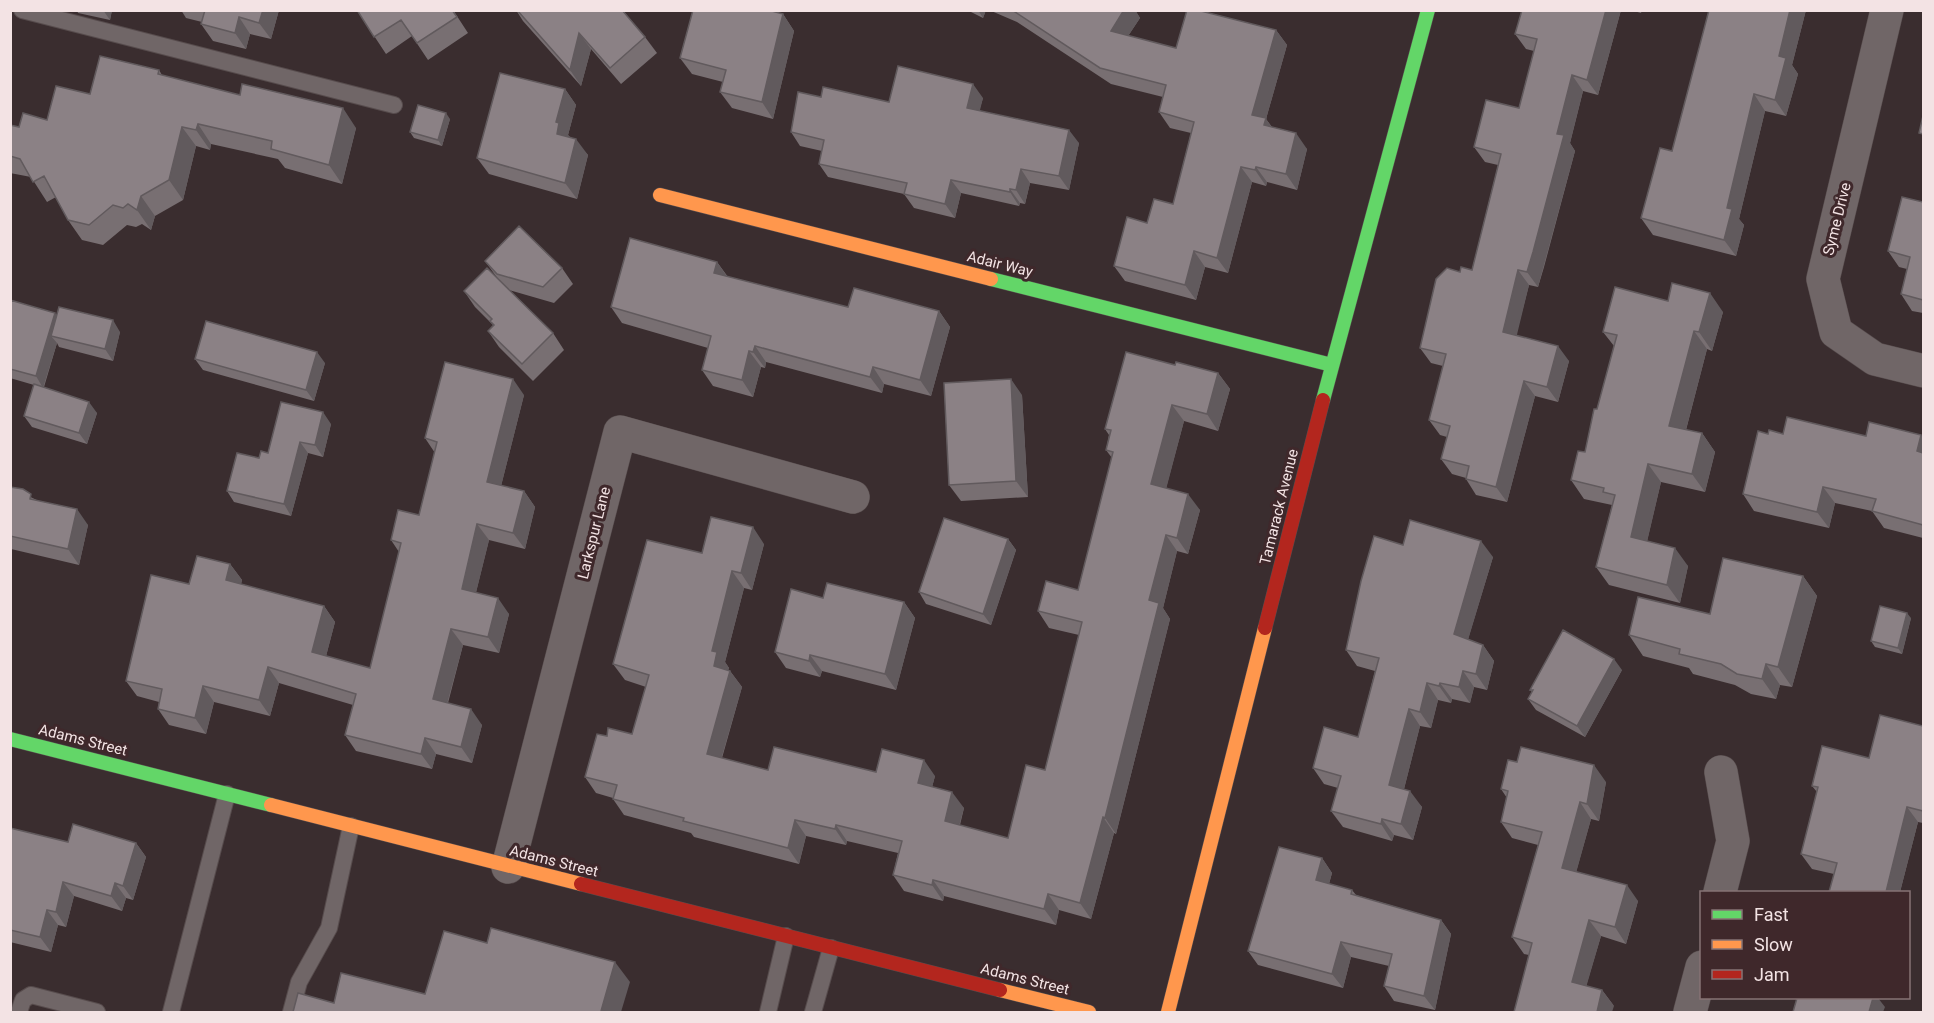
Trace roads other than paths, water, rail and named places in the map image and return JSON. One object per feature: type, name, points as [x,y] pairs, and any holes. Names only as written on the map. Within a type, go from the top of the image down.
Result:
[{"type":"street","name":"Tamarack Avenue","points":[[1168,1012],[1332,365],[1428,10]]},
{"type":"street","name":"Syme Drive","points":[[1887,10],[1823,279],[1836,332],[1875,359],[1923,371]]},
{"type":"street","name":"Adair Way","points":[[660,195],[1332,365]]},
{"type":"street","name":"Larkspur Lane","points":[[508,867],[620,432],[853,497]]},
{"type":"street","name":"Adams Street","points":[[10,739],[508,867],[1089,1012]]},
{"type":"street","points":[[1720,891],[1733,840],[1721,772]]},
{"type":"street","points":[[1690,1012],[1700,971]]},
{"type":"lane","points":[[22,10],[394,105]]},
{"type":"lane","points":[[171,1012],[227,794]]},
{"type":"lane","points":[[291,1012],[299,982],[329,928],[351,826]]},
{"type":"lane","points":[[768,1012],[786,936]]},
{"type":"lane","points":[[813,1012],[831,948]]},
{"type":"lane","points":[[19,1012],[23,1000],[31,995],[97,1012]]}]
